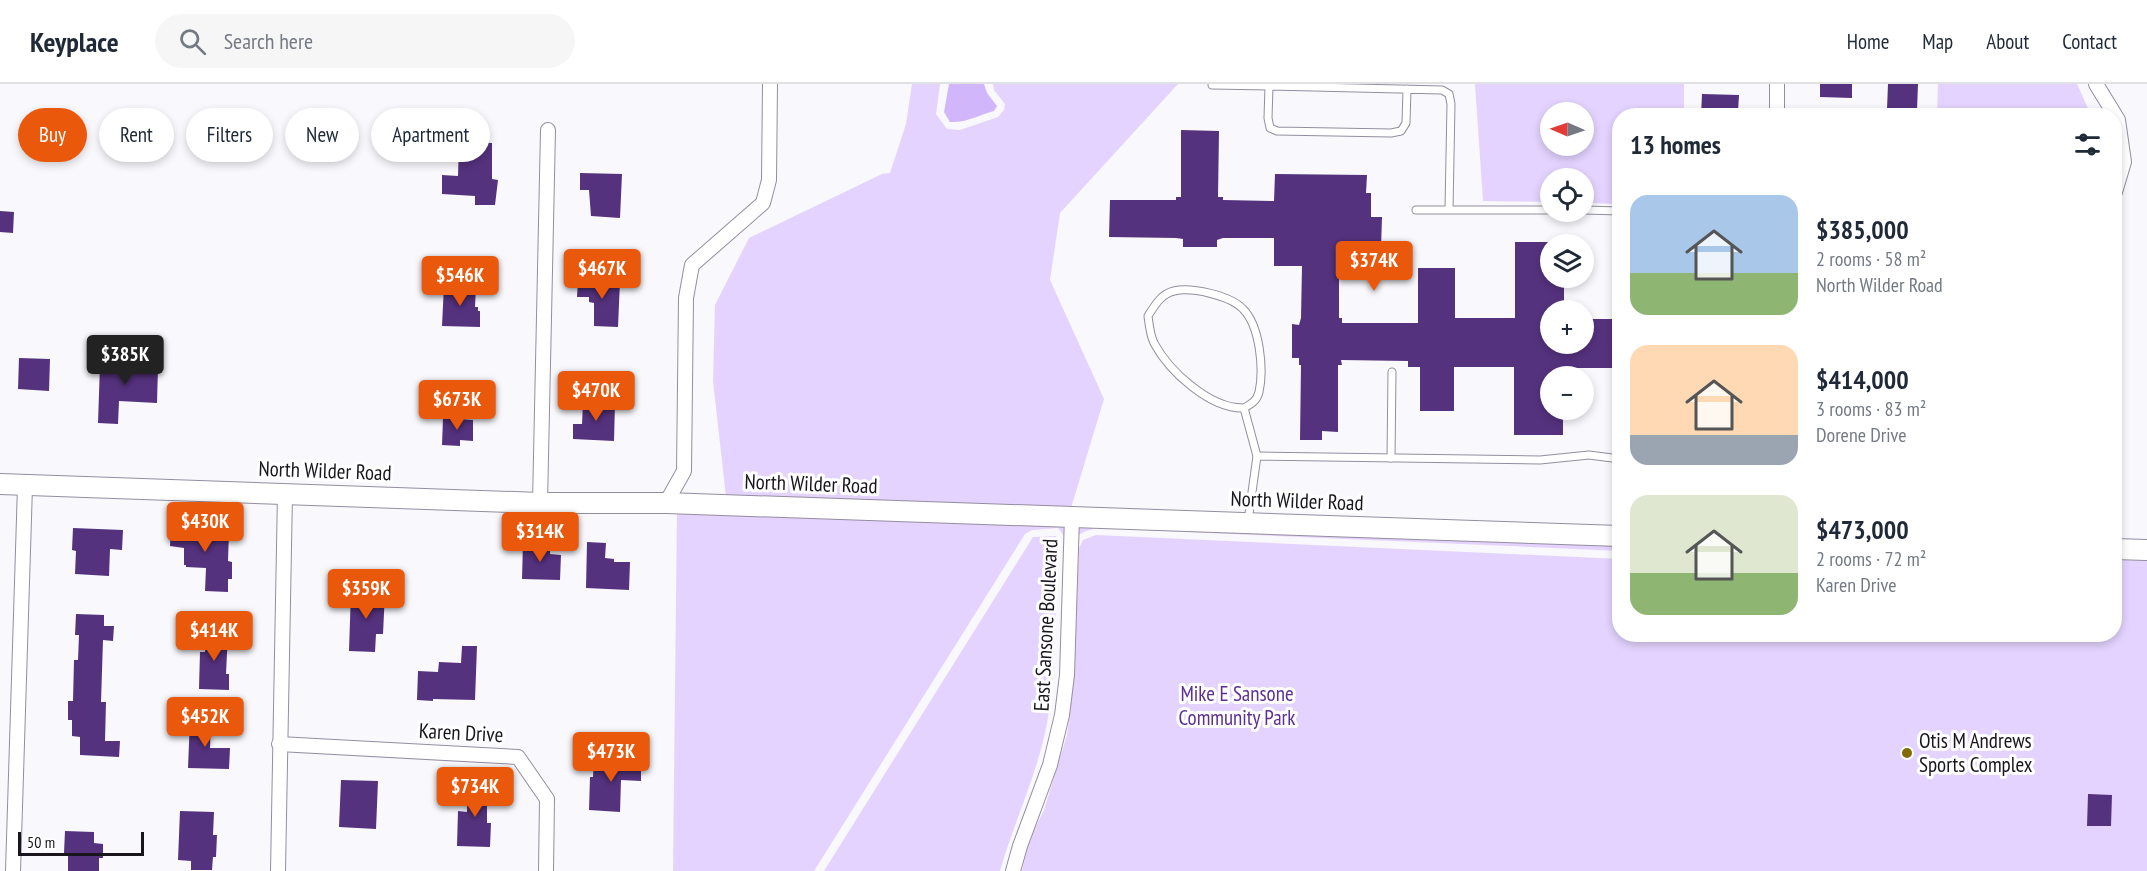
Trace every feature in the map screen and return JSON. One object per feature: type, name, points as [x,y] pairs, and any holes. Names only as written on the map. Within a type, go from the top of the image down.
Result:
[{"type":"street","points":[[666,503],[684,471],[686,298],[692,265],[763,203],[769,180],[770,84]]},
{"type":"street","points":[[1777,84],[1777,108]]},
{"type":"street","points":[[2097,84],[2111,108]]},
{"type":"street","points":[[540,503],[548,130]]},
{"type":"street","points":[[2122,148],[2124,162],[2122,169]]},
{"type":"street","name":"North Wilder Road","points":[[0,484],[540,503],[666,503],[1612,536]]},
{"type":"street","points":[[13,871],[25,486]]},
{"type":"street","points":[[278,871],[285,493]]},
{"type":"street","name":"East Sansone Boulevard","points":[[1013,871],[1050,765],[1062,715],[1067,675],[1072,517]]},
{"type":"street","points":[[2122,549],[2147,550]]},
{"type":"street","name":"Karen Drive","points":[[279,744],[518,757],[547,799],[546,871]]},
{"type":"lane","points":[[1212,85],[1442,90],[1449,94],[1451,104],[1449,209]]},
{"type":"lane","points":[[1269,86],[1268,118],[1270,128],[1277,131],[1392,133],[1401,131],[1406,123],[1407,89]]},
{"type":"lane","points":[[1416,210],[1540,210]]},
{"type":"lane","points":[[1594,210],[1612,211]]},
{"type":"lane","points":[[1174,291],[1201,291],[1226,298],[1243,308],[1253,325],[1261,350],[1259,393],[1253,403],[1244,408],[1233,409],[1206,397],[1168,365],[1152,340],[1148,316],[1158,299],[1174,291]]},
{"type":"lane","points":[[1391,458],[1392,372]]},
{"type":"lane","points":[[1244,408],[1257,456],[1248,524]]},
{"type":"lane","points":[[1257,456],[1540,460],[1589,455],[1612,458]]},
{"type":"green space","points":[[912,84],[940,84],[936,114],[947,129],[960,130],[998,117],[1004,110],[1005,104],[994,90],[993,84],[1178,84],[1060,213],[1050,280],[1104,399],[1071,508],[726,497],[713,381],[715,305],[749,238],[882,174],[890,173],[906,124]]},
{"type":"green space","points":[[1475,84],[1684,84],[1684,108],[1612,108],[1612,204],[1594,203],[1594,168],[1540,168],[1540,202],[1483,201]]},
{"type":"green space","points":[[1938,84],[2077,84],[2088,108],[1937,108]]},
{"type":"green space","points":[[677,512],[1612,545],[1612,551],[1096,528],[1083,532],[1071,548],[1065,679],[1059,733],[1049,771],[1021,838],[1013,871],[1009,871],[1050,746],[1062,681],[1064,536],[1058,528],[1032,530],[1025,534],[814,871],[673,871]]},
{"type":"green space","name":"Mike E Sansone Community Park","points":[[1096,535],[1612,559],[1612,642],[2122,642],[2122,558],[2147,559],[2147,871],[1022,871],[1029,840],[1044,810],[1067,735],[1074,680],[1079,548],[1083,540]]},
{"type":"green space","points":[[1056,536],[1056,606],[1051,700],[1038,760],[1000,871],[824,871],[1033,537]]},
{"type":"shaded area","points":[[949,84],[984,84],[987,93],[997,106],[994,111],[962,121],[950,122],[944,112]]},
{"type":"building","points":[[1820,84],[1852,84],[1852,98],[1820,97]]},
{"type":"building","points":[[1888,84],[1918,84],[1917,108],[1887,108]]},
{"type":"building","points":[[1702,94],[1739,95],[1738,108],[1701,108]]},
{"type":"building","points":[[1181,130],[1219,131],[1218,197],[1223,197],[1223,200],[1274,201],[1275,174],[1367,175],[1366,193],[1371,193],[1371,217],[1382,217],[1381,248],[1366,248],[1366,267],[1339,267],[1339,318],[1342,318],[1342,323],[1418,323],[1418,268],[1455,268],[1455,318],[1515,318],[1515,242],[1540,242],[1540,288],[1564,288],[1564,300],[1540,300],[1540,354],[1594,354],[1594,319],[1612,319],[1612,368],[1540,366],[1540,420],[1563,420],[1563,435],[1514,435],[1514,367],[1454,367],[1454,411],[1420,411],[1420,367],[1408,367],[1408,361],[1341,360],[1342,365],[1338,365],[1338,432],[1322,431],[1322,440],[1300,440],[1301,365],[1299,365],[1299,358],[1292,358],[1292,324],[1299,325],[1301,318],[1302,266],[1274,266],[1274,238],[1223,238],[1217,240],[1217,247],[1183,247],[1183,239],[1176,238],[1109,237],[1110,200],[1176,200],[1176,197],[1181,197]]},
{"type":"building","points":[[490,143],[492,143],[492,179],[498,180],[495,205],[475,205],[475,196],[442,194],[442,175],[458,176],[458,162],[490,162]]},
{"type":"building","points":[[580,173],[622,174],[620,218],[591,216],[589,190],[580,190]]},
{"type":"building","points":[[0,211],[14,212],[13,233],[0,232]]},
{"type":"building","points":[[578,280],[620,281],[618,327],[594,326],[594,303],[589,302],[589,297],[577,297]]},
{"type":"building","points":[[444,285],[476,286],[475,307],[478,307],[480,311],[480,327],[442,326]]},
{"type":"building","points":[[19,358],[50,359],[49,391],[18,389]]},
{"type":"building","points":[[102,359],[148,361],[147,367],[158,367],[157,403],[119,401],[118,424],[98,423]]},
{"type":"building","points":[[583,402],[615,403],[614,441],[573,439],[573,424],[582,424]]},
{"type":"building","points":[[443,418],[473,420],[473,441],[460,440],[460,446],[442,445]]},
{"type":"building","points":[[171,523],[191,523],[190,529],[229,531],[228,561],[232,562],[232,579],[228,579],[228,592],[205,591],[206,568],[186,567],[184,548],[170,546]]},
{"type":"building","points":[[73,528],[123,530],[122,550],[110,549],[109,576],[75,574],[76,551],[72,550]]},
{"type":"building","points":[[523,542],[539,542],[539,551],[550,551],[550,554],[561,555],[560,580],[522,579]]},
{"type":"building","points":[[587,542],[606,543],[605,558],[614,559],[614,562],[630,562],[629,590],[586,588]]},
{"type":"building","points":[[351,591],[385,592],[383,634],[376,634],[375,652],[349,651]]},
{"type":"building","points":[[76,614],[104,615],[104,626],[114,626],[113,641],[103,640],[101,702],[106,702],[105,741],[120,741],[119,757],[80,755],[80,737],[72,736],[72,720],[68,720],[68,701],[73,701],[74,660],[78,660],[79,635],[75,635]]},
{"type":"building","points":[[206,631],[228,632],[226,674],[229,674],[229,690],[199,689],[200,652],[205,652]]},
{"type":"building","points":[[462,646],[477,646],[475,700],[417,700],[418,671],[438,672],[439,662],[461,663]]},
{"type":"building","points":[[190,719],[211,720],[210,748],[230,748],[229,769],[188,768]]},
{"type":"building","points":[[594,760],[641,762],[641,781],[621,780],[620,812],[589,810],[590,777],[593,777]]},
{"type":"building","points":[[341,780],[378,781],[376,829],[339,827]]},
{"type":"building","points":[[468,780],[487,781],[487,823],[491,823],[490,847],[457,846],[458,811],[467,812]]},
{"type":"building","points":[[2088,794],[2112,795],[2111,826],[2087,826]]},
{"type":"building","points":[[180,811],[214,812],[213,835],[217,835],[216,857],[213,857],[212,870],[191,870],[191,861],[178,860]]},
{"type":"building","points":[[65,831],[94,832],[94,843],[103,844],[103,858],[99,858],[99,871],[68,871],[68,853],[64,853]]},
{"type":"place","name":"Otis M Andrews Sports Complex","points":[[1907,753]]}]
